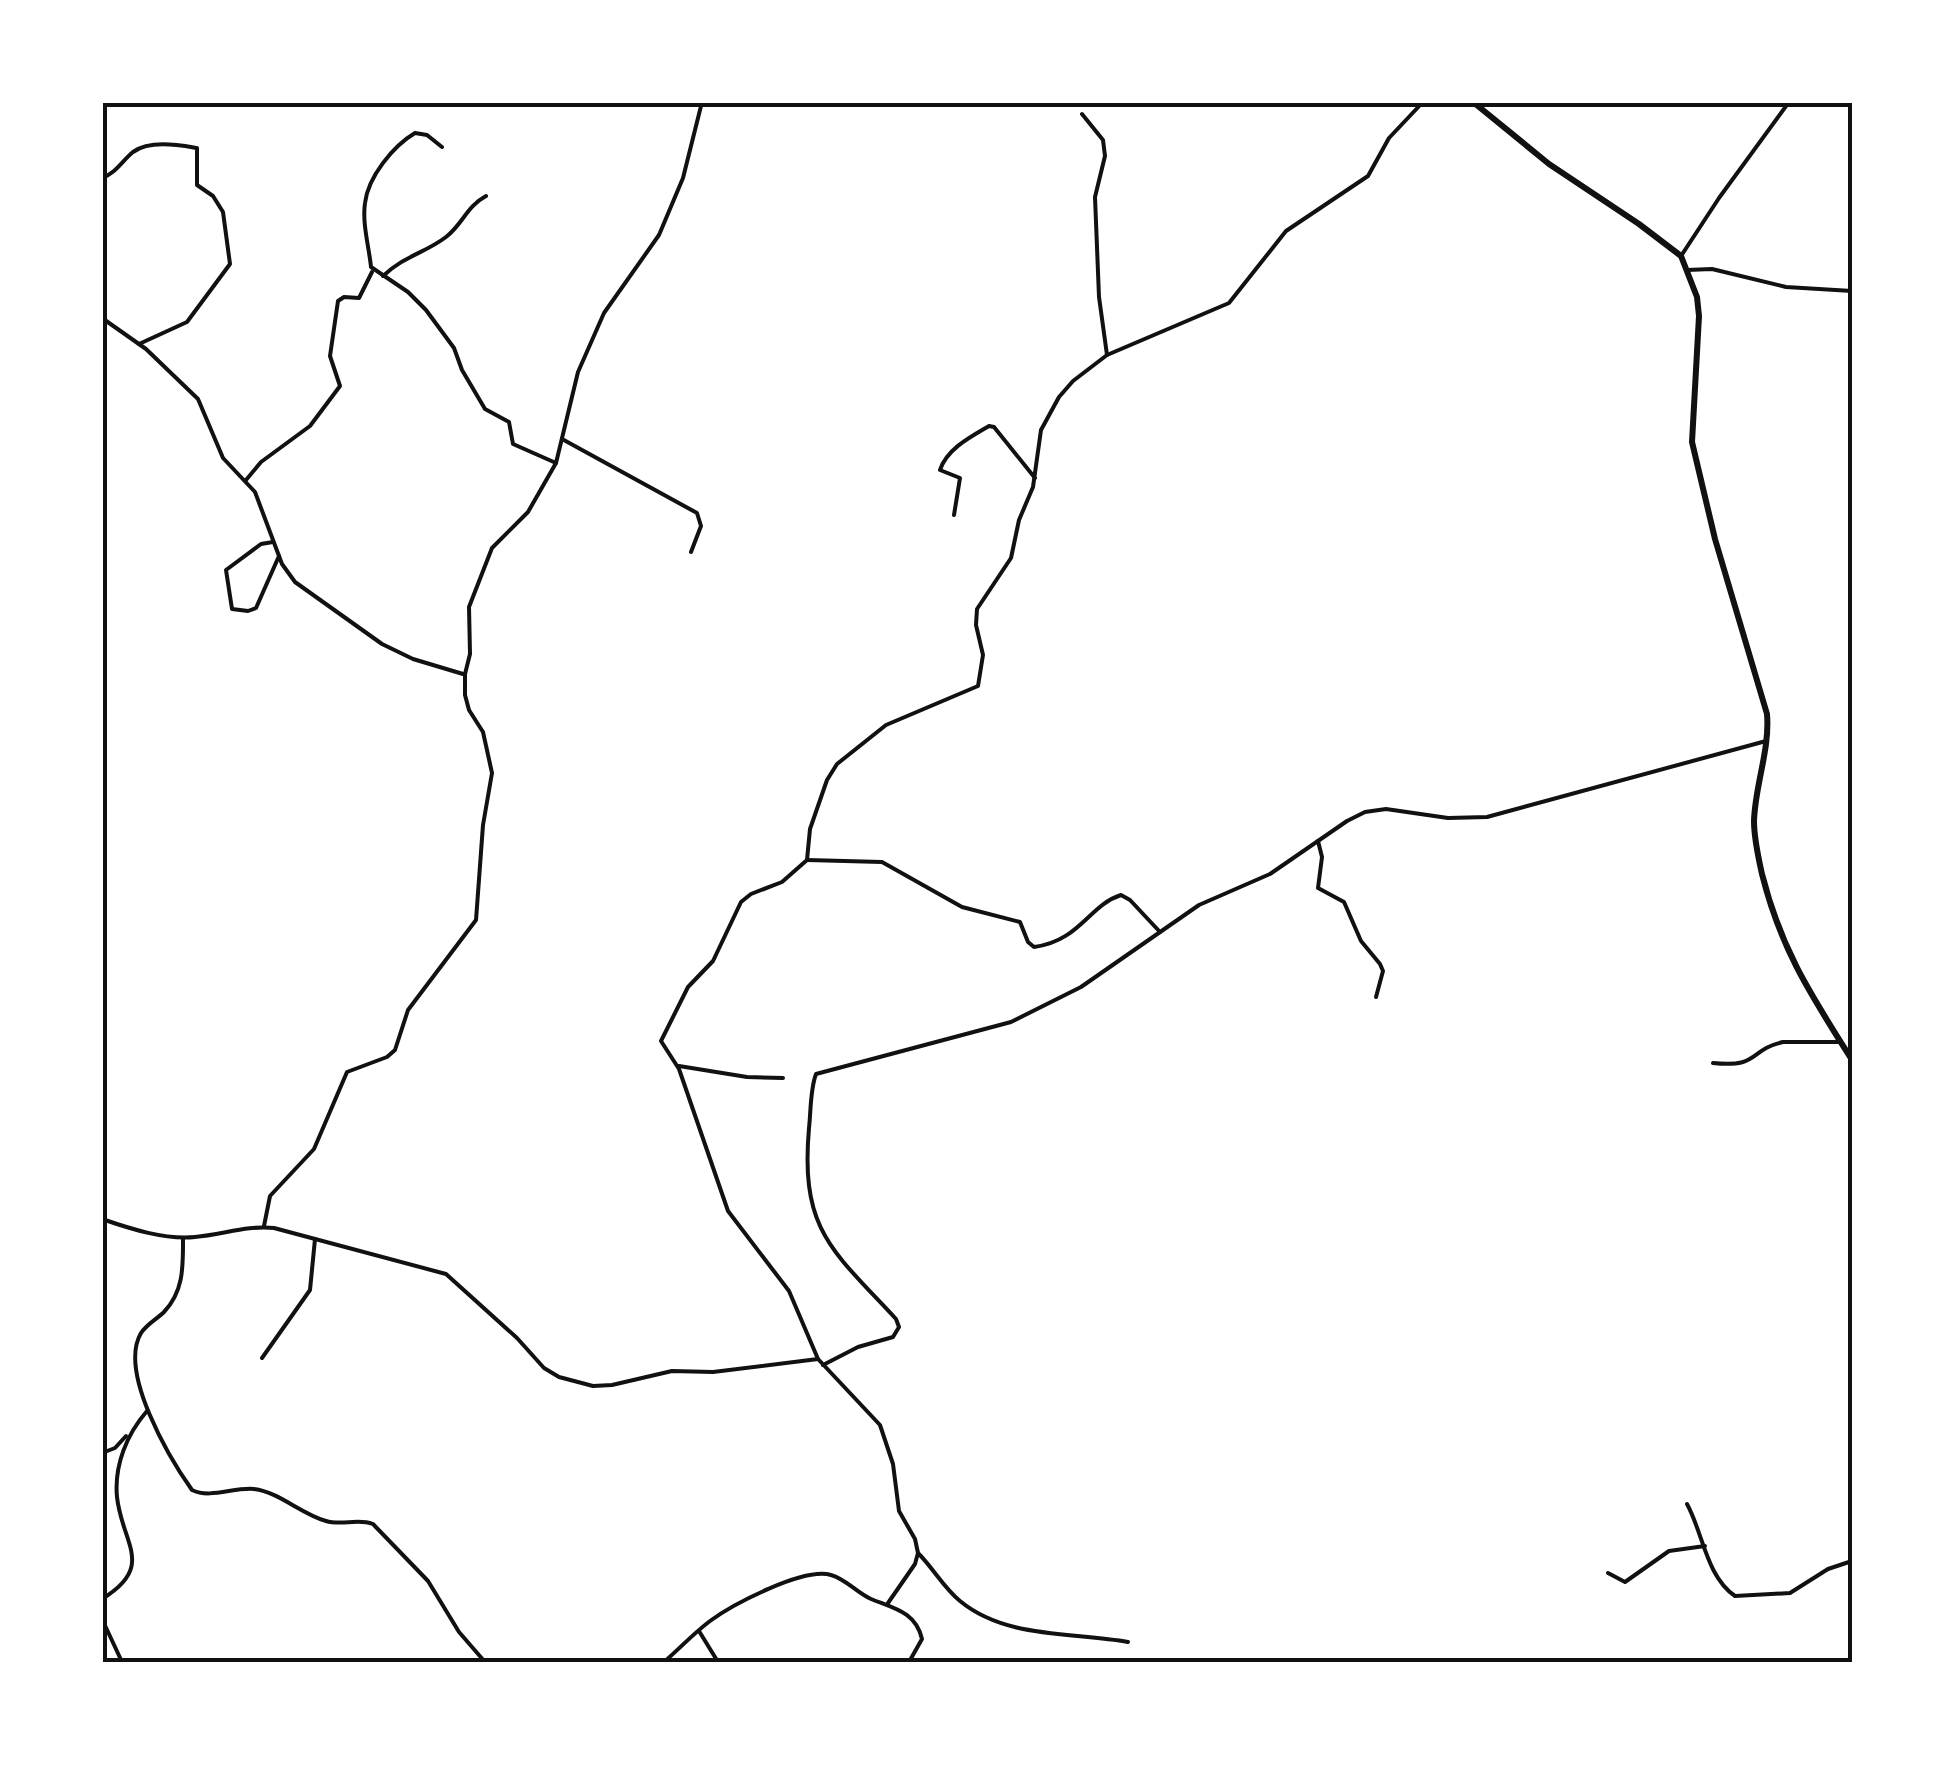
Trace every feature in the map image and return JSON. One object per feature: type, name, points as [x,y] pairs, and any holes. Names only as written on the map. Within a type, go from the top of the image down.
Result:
[{"type":"main road","points":[[1472,102],[1549,164],[1681,256],[1688,270],[1699,316],[1692,442],[1726,576],[1764,701],[1767,741],[1754,826],[1769,902],[1793,965],[1852,1060]]},
{"type":"street","points":[[264,1226],[270,1196],[314,1149],[347,1072],[395,1050],[408,1010],[476,920],[483,826],[492,773],[484,732],[466,702],[469,607],[492,548],[528,512],[556,463],[574,384],[600,322],[659,235],[683,178],[702,102]]},
{"type":"street","points":[[1128,1642],[1016,1628],[989,1617],[957,1599],[918,1553],[899,1511],[893,1464],[880,1425],[818,1359],[789,1290],[728,1211],[678,1066],[662,1042],[688,986],[713,962],[745,898],[782,882],[807,860],[810,829],[827,780],[837,764],[886,725],[978,686],[983,655],[977,610],[1011,558],[1035,478],[1036,448],[1048,414],[1073,380],[1107,355],[1230,303],[1286,231],[1368,176],[1389,138],[1424,102]]},
{"type":"street","points":[[1681,256],[1790,102]]},
{"type":"street","points":[[1082,114],[1098,132],[1105,156],[1095,198],[1099,298],[1107,355]]},
{"type":"street","points":[[246,480],[261,462],[310,426],[340,386],[330,356],[338,301],[344,297],[360,298],[373,271],[364,209],[368,189],[383,164],[415,133],[427,135],[442,147]]},
{"type":"street","points":[[102,178],[138,149],[168,145],[197,148],[197,185],[213,196],[224,214],[230,253],[226,274],[181,328],[139,344]]},
{"type":"street","points":[[383,276],[406,256],[451,233],[468,208],[486,196]]},
{"type":"street","points":[[1688,270],[1712,268],[1786,287],[1852,291]]},
{"type":"street","points":[[373,271],[408,292],[426,310],[454,348],[485,409],[509,422],[513,444],[556,463]]},
{"type":"street","points":[[102,318],[139,344],[198,399],[222,458],[255,492],[278,556],[295,582],[382,644],[413,659],[464,674]]},
{"type":"street","points":[[954,515],[960,478],[940,470],[940,466],[954,448],[989,426],[994,427],[1035,478]]},
{"type":"street","points":[[562,439],[698,512],[701,526],[691,552]]},
{"type":"street","points":[[273,542],[261,544],[226,570],[232,609],[256,608],[278,556]]},
{"type":"street","points":[[822,1364],[858,1347],[893,1337],[899,1326],[830,1247],[810,1196],[806,1165],[816,1074],[1010,1022],[1080,987],[1199,905],[1282,867],[1365,812],[1386,809],[1448,818],[1486,817],[1767,741]]},
{"type":"street","points":[[1318,841],[1322,856],[1318,888],[1344,902],[1361,941],[1380,964],[1383,971],[1376,997]]},
{"type":"street","points":[[807,860],[887,864],[962,907],[1020,922],[1034,947],[1068,936],[1117,896],[1130,900],[1160,932]]},
{"type":"street","points":[[1713,1063],[1744,1065],[1783,1042],[1841,1042]]},
{"type":"street","points":[[678,1066],[698,1066],[747,1077],[783,1078]]},
{"type":"street","points":[[102,1219],[182,1238],[264,1226],[446,1274],[544,1368],[559,1377],[593,1386],[612,1386],[672,1371],[713,1372],[818,1359]]},
{"type":"street","points":[[182,1238],[181,1284],[169,1306],[142,1331],[138,1341],[137,1364],[147,1411],[172,1462],[196,1493],[255,1490],[329,1522],[372,1524],[428,1581],[459,1632],[485,1662]]},
{"type":"street","points":[[262,1358],[310,1290],[315,1238]]},
{"type":"street","points":[[102,1453],[115,1448],[147,1411]]},
{"type":"street","points":[[102,1599],[123,1586],[132,1564],[116,1484],[130,1431]]},
{"type":"street","points":[[1687,1504],[1712,1569],[1728,1592],[1742,1598],[1790,1593],[1828,1569],[1852,1561]]},
{"type":"street","points":[[1608,1573],[1625,1582],[1670,1551],[1705,1546]]},
{"type":"street","points":[[888,1603],[915,1564],[918,1553]]},
{"type":"street","points":[[664,1662],[722,1614],[805,1575],[830,1574],[867,1597],[888,1603],[915,1623],[920,1631],[920,1647],[909,1662]]},
{"type":"street","points":[[102,1619],[122,1662]]},
{"type":"street","points":[[699,1631],[718,1662]]}]
